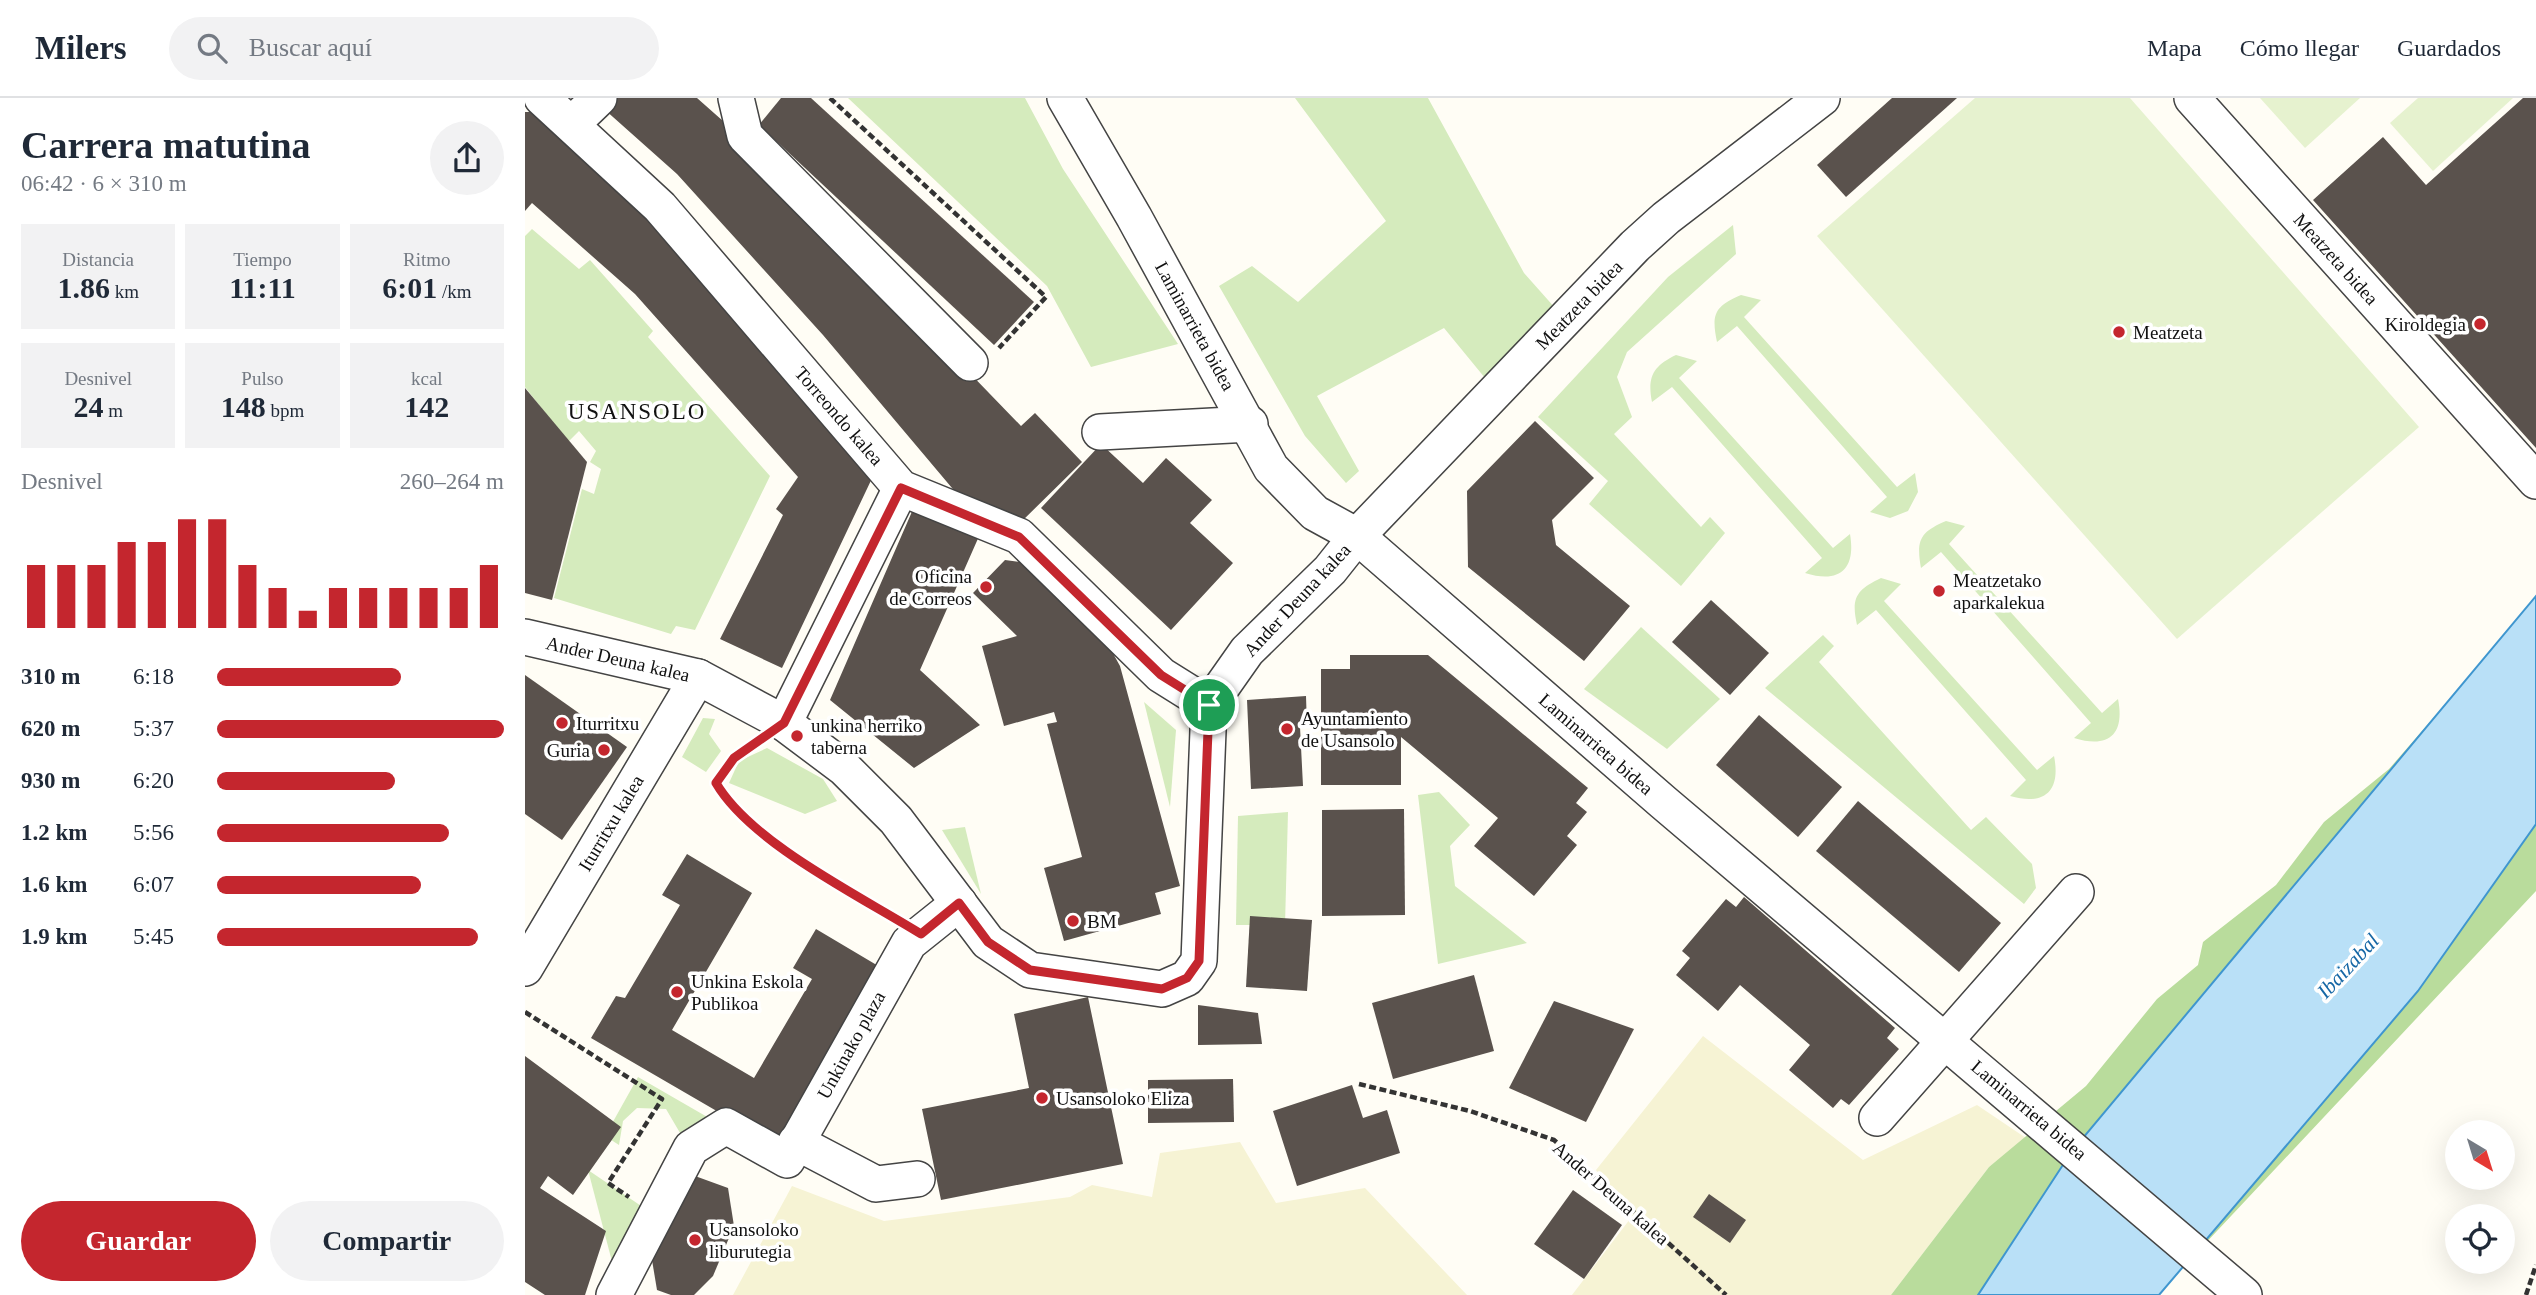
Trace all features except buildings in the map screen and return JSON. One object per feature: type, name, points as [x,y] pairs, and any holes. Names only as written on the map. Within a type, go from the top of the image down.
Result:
[{"type":"street","name":"Torreondo kalea","points":[[542,98],[660,207],[901,488],[1019,537],[1161,675],[1209,705]]},
{"type":"street","points":[[572,124],[599,98]]},
{"type":"street","points":[[736,98],[745,136],[983,357]]},
{"type":"street","name":"Laminarrieta bidea","points":[[1065,98],[1250,424],[1271,468],[1315,513],[1357,536],[1663,802],[2235,1287]]},
{"type":"street","name":"Meatzeta bidea","points":[[1357,536],[1635,246],[1666,218],[1822,98]]},
{"type":"street","name":"Meatzeta bidea","points":[[2192,98],[2536,481]]},
{"type":"street","points":[[1100,432],[1250,424]]},
{"type":"street","points":[[784,723],[901,488]]},
{"type":"street","name":"Ander Deuna kalea","points":[[525,637],[698,677],[784,723],[844,768],[895,820],[988,942],[1030,970],[1162,989],[1187,978],[1199,961],[1209,705],[1247,651],[1329,570],[1357,536]]},
{"type":"street","name":"Iturritxu kalea","points":[[525,968],[698,677]]},
{"type":"street","points":[[1877,1118],[2076,892]]},
{"type":"street","name":"Unkinako plaza","points":[[792,1151],[909,943],[959,903]]},
{"type":"street","points":[[614,1295],[691,1148],[726,1126],[876,1184],[917,1180]]},
{"type":"path","points":[[830,98],[1046,297],[983,357]]},
{"type":"path","points":[[784,723],[734,758],[716,783],[727,802],[786,851],[921,934]]},
{"type":"path","points":[[525,1012],[662,1099],[608,1183],[656,1214]]},
{"type":"path","name":"Ander Deuna kalea","points":[[1359,1084],[1470,1111],[1554,1140],[1726,1295]]},
{"type":"path","points":[[2526,1295],[2536,1265]]},
{"type":"shaded area","points":[[1703,1036],[1863,1160],[1977,1105],[2026,1138],[1989,1167],[1891,1295],[1572,1295],[1630,1219],[1596,1170]]},
{"type":"shaded area","points":[[1240,1142],[1276,1203],[1365,1188],[1467,1295],[733,1295],[792,1186],[884,1221],[1070,1197],[1092,1185],[1152,1197],[1160,1153]]},
{"type":"green space","points":[[848,98],[1025,98],[1063,169],[1178,344],[1091,367],[1047,286]]},
{"type":"green space","points":[[1295,98],[1428,98],[1524,273],[1556,309],[1485,378],[1444,328],[1317,396],[1359,471],[1346,483],[1305,436],[1219,286],[1252,266],[1298,302],[1386,221]]},
{"type":"green space","name":"Meatzeta","points":[[1975,98],[2130,98],[2419,427],[2177,639],[1817,236]]},
{"type":"green space","points":[[2260,98],[2360,98],[2305,148]]},
{"type":"green space","points":[[2418,98],[2513,98],[2433,171],[2390,123]]},
{"type":"green space","points":[[1733,225],[1736,254],[1627,352],[1617,377],[1632,417],[1614,434],[1701,527],[1710,517],[1725,533],[1681,586],[1589,504],[1608,481],[1538,417],[1668,277]]},
{"type":"green space","points":[[532,229],[579,269],[590,260],[653,331],[648,337],[770,476],[695,630],[676,626],[671,634],[554,598],[582,489],[594,494],[601,469],[590,462],[596,451],[579,431],[568,442],[525,387],[525,236]]},
{"type":"green space","points":[[1741,295],[1761,300],[1744,317],[1897,487],[1915,473],[1918,492],[1908,511],[1890,518],[1870,512],[1887,497],[1737,326],[1717,342],[1717,312],[1725,303]]},
{"type":"green space","points":[[1676,355],[1697,361],[1679,378],[1833,548],[1850,534],[1850,556],[1843,571],[1828,576],[1805,573],[1822,558],[1672,387],[1652,402],[1650,386],[1653,373],[1662,363]]},
{"type":"green space","points":[[1946,521],[1965,526],[1949,544],[2102,713],[2118,699],[2119,721],[2112,736],[2097,741],[2074,738],[2091,723],[1941,552],[1921,568],[1919,550],[1922,538],[1930,529]]},
{"type":"green space","points":[[1881,578],[1901,584],[1884,601],[2037,770],[2054,756],[2055,778],[2048,793],[2033,799],[2010,796],[2026,780],[1876,610],[1857,625],[1857,596]]},
{"type":"green space","points":[[2536,600],[2536,891],[2157,1295],[1891,1295],[1989,1167],[2086,1086],[2157,999],[2198,965],[2203,942],[2276,885],[2324,822],[2389,769]]},
{"type":"green space","points":[[1641,627],[1720,699],[1667,749],[1584,689]]},
{"type":"green space","points":[[1823,635],[1834,646],[1819,662],[1971,830],[1986,817],[2032,864],[2036,888],[2024,904],[1765,688]]},
{"type":"green space","points":[[1144,702],[1176,730],[1170,807]]},
{"type":"green space","points":[[703,718],[715,719],[709,734],[721,751],[706,772],[682,757]]},
{"type":"green space","points":[[767,748],[823,779],[837,801],[805,814],[729,783],[739,761]]},
{"type":"green space","points":[[1439,792],[1470,825],[1450,846],[1455,886],[1527,943],[1438,964],[1418,795]]},
{"type":"green space","points":[[1288,812],[1285,925],[1236,925],[1238,816]]},
{"type":"green space","points":[[965,827],[981,894],[942,830]]},
{"type":"green space","points":[[638,1077],[709,1118],[676,1177],[661,1168],[683,1138],[666,1109],[637,1108],[623,1121],[619,1145],[605,1136]]},
{"type":"green space","points":[[588,1170],[653,1214],[615,1273]]},
{"type":"water","name":"Ibaizabal","points":[[2536,596],[2536,824],[2418,991],[2159,1295],[1978,1295],[2072,1151]]},
{"type":"place","name":"Kiroldegia","points":[[2480,324]]},
{"type":"place","name":"Meatzeta","points":[[2119,332]]},
{"type":"place","name":"Oficina de Correos","points":[[986,587]]},
{"type":"place","name":"Meatzetako aparkalekua","points":[[1939,591]]},
{"type":"place","name":"Iturritxu","points":[[562,723]]},
{"type":"place","name":"Ayuntamiento de Usansolo","points":[[1287,729]]},
{"type":"place","name":"unkina herriko taberna","points":[[797,736]]},
{"type":"place","name":"Guria","points":[[604,750]]},
{"type":"place","name":"BM","points":[[1073,921]]},
{"type":"place","name":"Unkina Eskola Publikoa","points":[[677,992]]},
{"type":"place","name":"Usansoloko Eliza","points":[[1042,1098]]},
{"type":"place","name":"Usansoloko liburutegia","points":[[695,1240]]},
{"type":"district","name":"USANSOLO","points":[[637,411]]},
{"type":"route","points":[[901,488],[1019,537],[1161,675],[1209,705],[1199,961],[1187,978],[1162,989],[1030,970],[988,942],[959,903],[921,934],[786,851],[727,802],[716,783],[734,758],[784,723],[901,488]]}]
